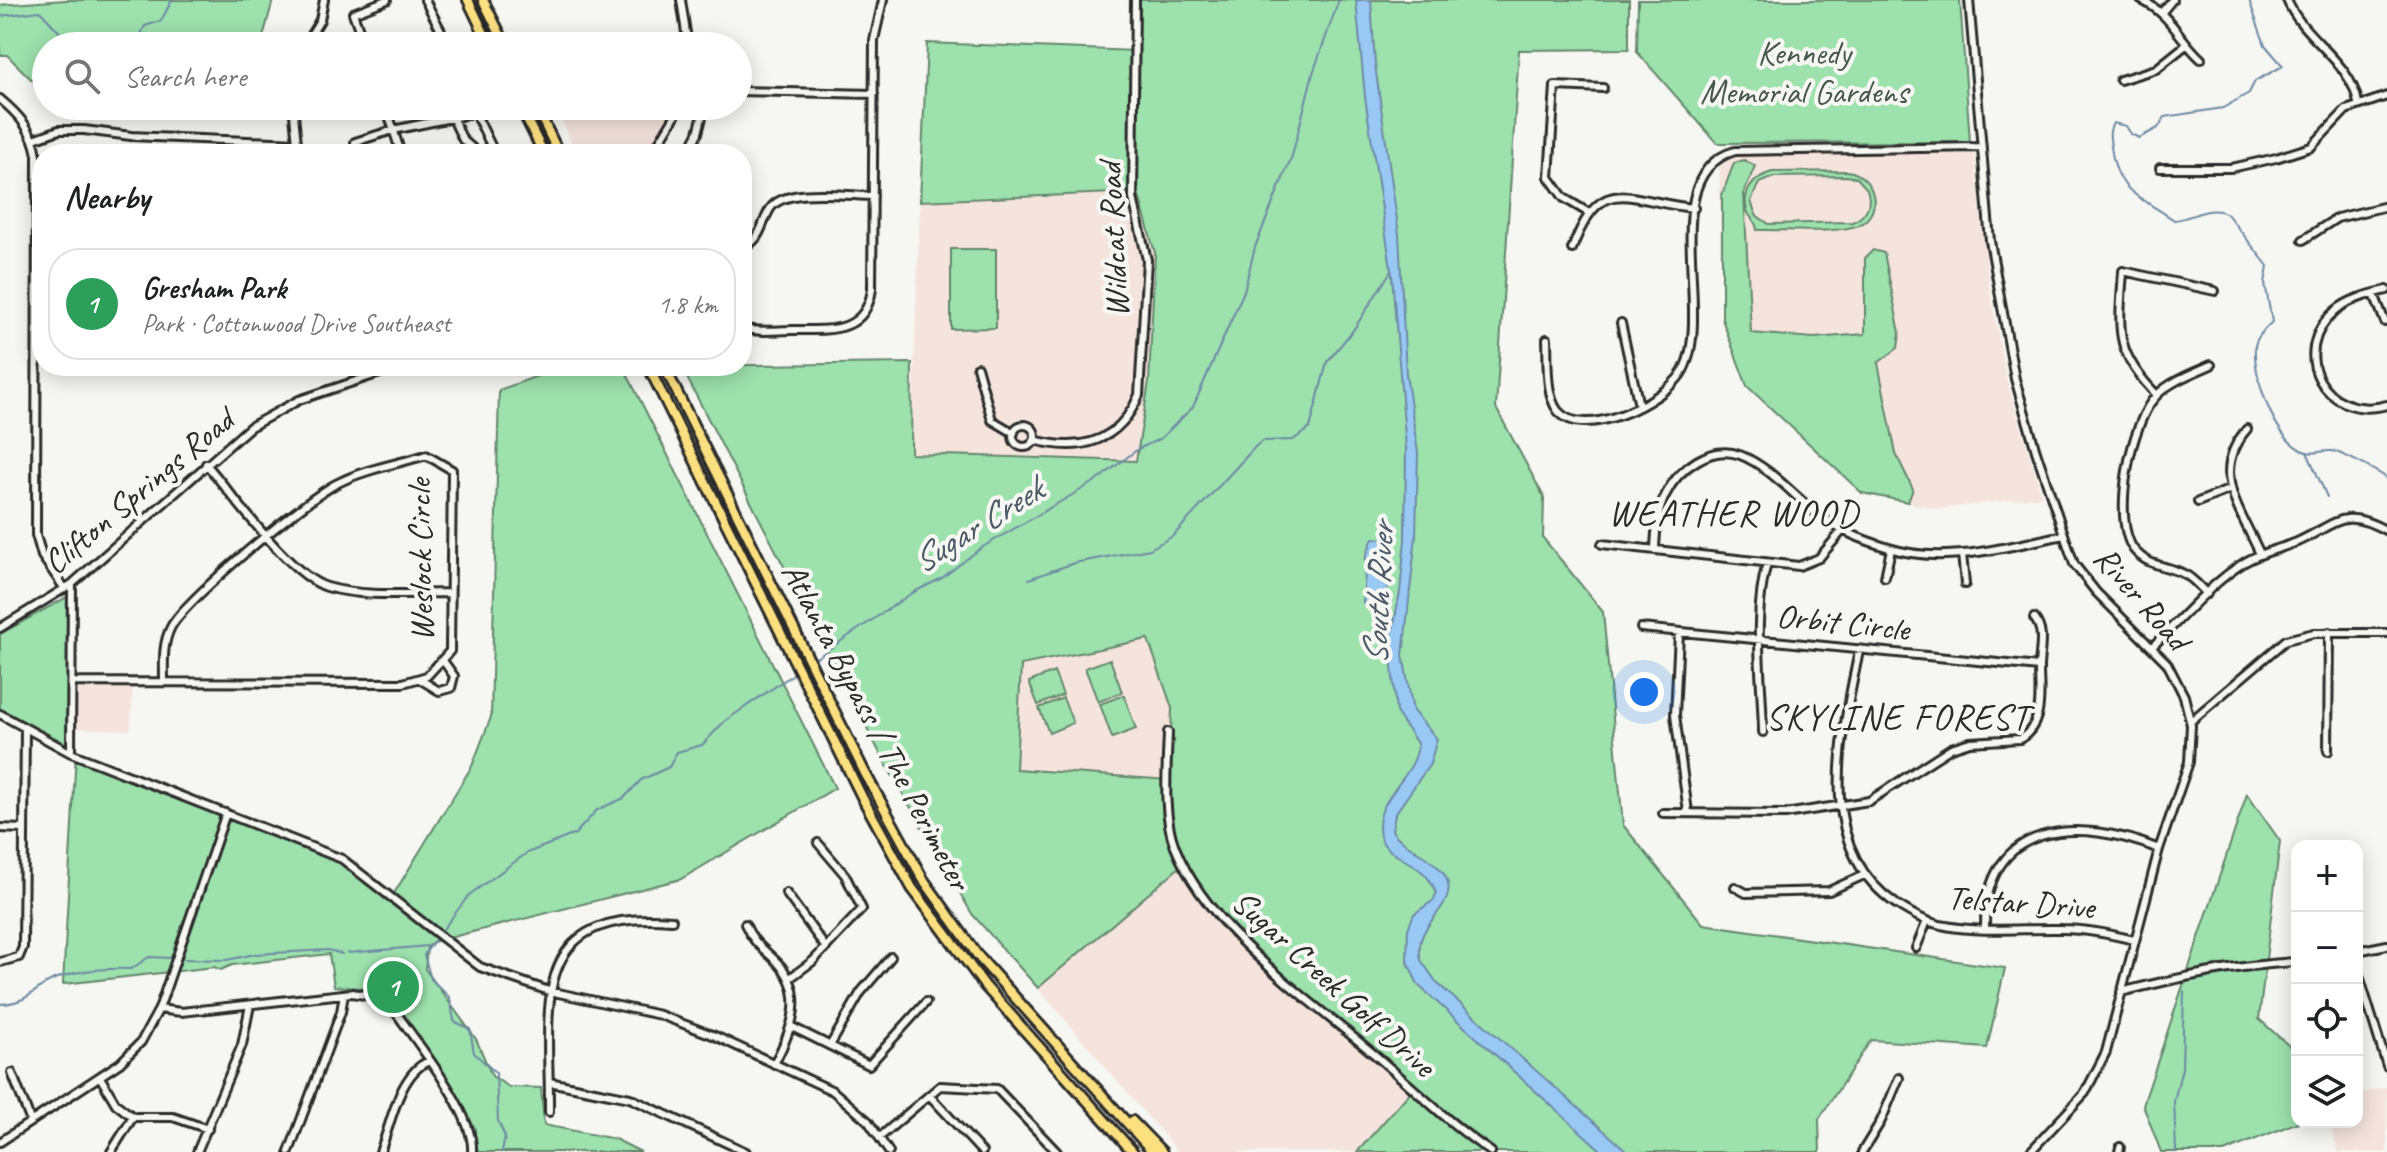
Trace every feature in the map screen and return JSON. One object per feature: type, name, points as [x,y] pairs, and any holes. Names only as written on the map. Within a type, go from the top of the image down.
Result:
[{"type":"highway","points":[[468,0],[483,32]]},
{"type":"highway","points":[[483,0],[499,32]]},
{"type":"highway","points":[[527,120],[539,144]]},
{"type":"highway","points":[[543,120],[554,144]]},
{"type":"highway","name":"Atlanta Bypass / The Perimeter","points":[[653,376],[893,856],[950,943],[1133,1152]]},
{"type":"highway","name":"Atlanta Bypass / The Perimeter","points":[[669,376],[865,773],[910,857],[948,916],[988,967],[1153,1152]]},
{"type":"highway","points":[[1087,1078],[1162,1152]]},
{"type":"street","points":[[313,32],[320,20],[324,0]]},
{"type":"street","points":[[360,32],[353,13],[387,0]]},
{"type":"street","points":[[425,0],[442,32]]},
{"type":"street","points":[[681,0],[686,32]]},
{"type":"street","points":[[752,328],[835,330],[853,325],[861,318],[872,289],[874,40],[883,0]]},
{"type":"street","name":"Wildcat Road","points":[[1034,440],[1073,445],[1108,438],[1133,410],[1139,395],[1147,260],[1133,198],[1135,0]]},
{"type":"street","name":"River Road","points":[[1969,0],[1990,241],[2015,379],[2064,535],[2083,577],[2153,646],[2177,679],[2191,721],[2189,762],[2159,849],[2106,1052],[2096,1075],[2073,1108],[2030,1152]]},
{"type":"street","points":[[2141,0],[2162,12],[2186,45],[2201,59]]},
{"type":"street","points":[[2162,12],[2172,0]]},
{"type":"street","points":[[2287,0],[2304,29],[2351,80],[2358,103]]},
{"type":"street","points":[[2120,80],[2156,69],[2186,45]]},
{"type":"street","points":[[1589,213],[1564,198],[1549,177],[1555,86],[1603,88]]},
{"type":"street","points":[[752,91],[874,94]]},
{"type":"street","points":[[2160,168],[2231,168],[2311,147],[2346,110],[2358,103],[2387,96]]},
{"type":"street","points":[[0,99],[35,144]]},
{"type":"street","points":[[34,139],[59,130],[84,130],[131,136],[297,143],[295,120]]},
{"type":"street","points":[[390,120],[398,144]]},
{"type":"street","points":[[355,142],[393,130],[448,120]]},
{"type":"street","points":[[453,120],[468,144]]},
{"type":"street","points":[[479,120],[490,144]]},
{"type":"street","points":[[658,144],[673,120]]},
{"type":"street","points":[[692,144],[701,120]]},
{"type":"street","points":[[1547,339],[1552,401],[1561,414],[1579,421],[1603,421],[1639,406],[1672,383],[1689,358],[1694,208],[1705,170],[1722,155],[1735,151],[1980,147]]},
{"type":"street","points":[[752,242],[757,238],[770,209],[783,198],[796,195],[873,196]]},
{"type":"street","points":[[1572,249],[1589,213],[1607,198],[1626,195],[1661,205],[1694,208]]},
{"type":"street","points":[[2303,240],[2337,218],[2387,206]]},
{"type":"street","points":[[2157,395],[2131,369],[2123,349],[2123,271],[2215,291]]},
{"type":"street","points":[[2387,290],[2334,312],[2318,335],[2314,364],[2323,386],[2339,401],[2364,409],[2387,405]]},
{"type":"street","points":[[2374,294],[2385,322]]},
{"type":"street","points":[[1621,323],[1639,406]]},
{"type":"street","points":[[2207,594],[2183,573],[2142,559],[2131,547],[2123,524],[2135,433],[2157,395],[2211,365]]},
{"type":"street","points":[[977,367],[992,420],[1014,433]]},
{"type":"street","points":[[36,376],[36,535],[42,556],[69,586],[74,682],[71,753]]},
{"type":"street","name":"Clifton Springs Road","points":[[0,628],[69,586],[250,427],[299,400],[371,376]]},
{"type":"street","points":[[1027,426],[1033,430],[1034,440],[1030,445],[1020,446],[1015,442],[1014,433],[1027,426]]},
{"type":"street","points":[[2247,429],[2234,443],[2229,457],[2231,489],[2260,554]]},
{"type":"street","points":[[1655,548],[1660,508],[1672,484],[1702,457],[1726,452],[1742,456],[1821,517],[1843,530],[1891,549],[1962,554],[2064,535]]},
{"type":"street","name":"Weslock Circle","points":[[74,682],[403,683],[421,680],[444,662],[450,651],[452,470],[436,457],[426,455],[340,481],[267,536],[176,619],[165,643],[164,681]]},
{"type":"street","points":[[206,464],[302,573],[323,586],[345,591],[450,593]]},
{"type":"street","points":[[2198,502],[2231,489]]},
{"type":"street","points":[[2153,646],[2229,573],[2260,554],[2298,541],[2342,518],[2366,519],[2387,531]]},
{"type":"street","points":[[1602,544],[1767,563],[1809,563],[1831,547],[1843,530]]},
{"type":"street","points":[[1885,577],[1891,549]]},
{"type":"street","points":[[1962,554],[1965,584]]},
{"type":"street","points":[[1763,732],[1760,588],[1767,563]]},
{"type":"street","points":[[1663,813],[1785,814],[1841,807],[1877,797],[1951,748],[1970,742],[2012,741],[2025,736],[2038,713],[2041,633],[2034,618]]},
{"type":"street","name":"Orbit Circle","points":[[1641,628],[2039,667]]},
{"type":"street","points":[[2328,751],[2329,632]]},
{"type":"street","points":[[2191,721],[2286,640],[2329,632],[2387,633]]},
{"type":"street","points":[[1679,633],[1675,715],[1688,812]]},
{"type":"street","name":"Telstar Drive","points":[[1859,651],[1846,713],[1841,807],[1846,842],[1864,875],[1880,893],[1927,921],[1985,928],[2086,930],[2134,940]]},
{"type":"street","points":[[421,680],[439,691],[451,688],[454,676],[444,662]]},
{"type":"street","points":[[0,714],[71,753],[342,859],[480,967],[549,991],[660,1015],[833,1091],[857,1110],[889,1152]]},
{"type":"street","points":[[0,962],[19,957],[23,947],[25,728]]},
{"type":"street","name":"Sugar Creek Golf Drive","points":[[1168,732],[1173,842],[1192,880],[1214,912],[1252,951],[1390,1068],[1437,1113],[1491,1152]]},
{"type":"street","points":[[5,1152],[0,1142],[133,1053],[159,1009],[226,813]]},
{"type":"street","points":[[0,828],[23,829]]},
{"type":"street","points":[[1985,928],[1987,894],[1992,881],[2018,850],[2039,834],[2067,830],[2096,833],[2125,837],[2159,849]]},
{"type":"street","points":[[790,978],[826,948],[860,913],[862,904],[837,863],[818,843]]},
{"type":"street","points":[[1735,887],[1746,893],[1829,891],[1864,875]]},
{"type":"street","points":[[786,893],[826,948]]},
{"type":"street","points":[[549,1112],[549,991],[556,966],[566,947],[596,929],[639,918],[672,920]]},
{"type":"street","points":[[1916,948],[1927,921]]},
{"type":"street","points":[[745,924],[756,945],[790,978],[796,999],[792,1027],[774,1064]]},
{"type":"street","points":[[2363,950],[2387,945]]},
{"type":"street","points":[[831,1044],[861,992],[891,957]]},
{"type":"street","points":[[2121,992],[2182,976],[2268,962],[2291,962]]},
{"type":"street","points":[[2362,984],[2387,1066]]},
{"type":"street","points":[[159,1009],[181,1012],[344,994],[369,995],[390,1004],[464,1119],[473,1141],[472,1152]]},
{"type":"street","points":[[289,1152],[341,1012],[344,994]]},
{"type":"street","points":[[792,1027],[869,1065],[926,1002]]},
{"type":"street","points":[[197,1152],[242,1045],[250,1005]]},
{"type":"street","points":[[380,1152],[407,1081],[417,1067],[429,1061]]},
{"type":"street","points":[[12,1073],[31,1122]]},
{"type":"street","points":[[100,1077],[116,1104],[133,1117],[173,1117],[208,1129]]},
{"type":"street","points":[[1862,1152],[1881,1121],[1899,1078]]},
{"type":"street","points":[[549,1082],[630,1098],[744,1152]]},
{"type":"street","points":[[880,1137],[940,1086],[997,1089],[1057,1152]]},
{"type":"street","points":[[929,1095],[977,1150]]},
{"type":"street","points":[[111,1152],[133,1117]]},
{"type":"shaded area","points":[[562,120],[669,120],[657,144],[573,144]]},
{"type":"shaded area","points":[[1974,151],[1990,292],[2007,381],[2042,496],[1939,509],[1862,493],[1747,386],[1722,322],[1719,155]]},
{"type":"shaded area","points":[[1138,191],[1155,253],[1149,382],[1137,461],[911,454],[920,201]]},
{"type":"shaded area","points":[[1148,639],[1172,708],[1169,781],[1016,769],[1021,664]]},
{"type":"shaded area","points":[[133,680],[131,730],[72,728],[72,681]]},
{"type":"shaded area","points":[[1182,864],[1413,1090],[1357,1152],[1178,1152],[1038,988]]},
{"type":"shaded area","points":[[2387,1087],[2387,1152],[2338,1152],[2331,1128],[2363,1128],[2363,1093]]},
{"type":"green space","points":[[65,0],[273,0],[264,32],[32,32],[32,80],[7,55],[0,55],[0,5]]},
{"type":"green space","points":[[1136,0],[1629,0],[1629,49],[1519,50],[1496,408],[1544,497],[1543,538],[1603,612],[1623,825],[1703,924],[2005,968],[1987,1048],[1871,1040],[1819,1119],[1820,1152],[1357,1152],[1412,1090],[1260,957],[1232,928],[1182,865],[1038,988],[972,914],[884,761],[686,376],[752,376],[752,365],[912,363],[911,454],[1136,461],[1149,382],[1155,253],[1138,192],[920,201],[927,43],[1136,51]],"holes":[[[1148,639],[1172,708],[1169,780],[1016,769],[1021,665]]]},
{"type":"green space","name":"Kennedy Memorial Gardens","points":[[1638,0],[1960,0],[1970,142],[1717,143],[1637,52]]},
{"type":"green space","points":[[1744,160],[1755,166],[1744,193],[1751,333],[1814,338],[1865,334],[1865,258],[1873,250],[1884,253],[1900,333],[1898,348],[1878,363],[1896,454],[1913,489],[1908,502],[1862,493],[1747,386],[1722,319],[1722,195],[1734,163]]},
{"type":"green space","points":[[1848,171],[1858,175],[1866,181],[1874,198],[1870,216],[1863,223],[1841,229],[1757,230],[1746,206],[1747,193],[1754,182],[1772,172]],"holes":[[[1774,177],[1857,178],[1868,194],[1865,213],[1852,222],[1769,224],[1756,215],[1751,201],[1759,183]]]},
{"type":"green space","points":[[951,249],[996,249],[996,328],[951,329]]},
{"type":"green space","points":[[538,376],[628,376],[835,788],[681,879],[433,942],[427,948],[425,969],[476,1039],[492,1076],[509,1087],[541,1088],[544,1125],[615,1139],[641,1152],[475,1152],[475,1128],[394,1000],[376,989],[334,986],[329,954],[232,965],[221,970],[214,967],[63,984],[76,753],[351,863],[393,895],[472,766],[491,717],[499,390]]},
{"type":"green space","points":[[67,597],[67,744],[0,709],[0,634]]},
{"type":"green space","points":[[1110,659],[1122,692],[1098,702],[1085,668]]},
{"type":"green space","points":[[1054,672],[1063,695],[1038,705],[1029,682]]},
{"type":"green space","points":[[1124,695],[1136,729],[1112,738],[1100,704]]},
{"type":"green space","points":[[1063,698],[1073,723],[1049,733],[1039,708]]},
{"type":"green space","points":[[2247,794],[2280,841],[2259,1019],[2291,1048],[2291,1125],[2224,1152],[2161,1152],[2143,1105]]},
{"type":"water","name":"South River","points":[[1356,0],[1371,0],[1375,65],[1399,234],[1406,374],[1418,453],[1416,536],[1403,655],[1413,711],[1437,739],[1430,764],[1395,814],[1392,830],[1440,870],[1447,880],[1448,891],[1443,905],[1422,936],[1421,960],[1437,983],[1628,1152],[1603,1152],[1418,985],[1407,960],[1408,929],[1414,914],[1434,900],[1436,893],[1423,873],[1390,850],[1380,836],[1382,811],[1410,768],[1418,745],[1396,712],[1390,644],[1400,592],[1405,540],[1406,449],[1392,275],[1365,97]]},
{"type":"water","points":[[1373,538],[1390,540],[1387,601],[1379,608],[1363,603],[1366,556]]},
{"type":"waterway","points":[[142,32],[145,26],[161,21],[172,0]]},
{"type":"waterway","name":"Sugar Creek","points":[[813,660],[912,593],[942,578],[981,548],[1096,481],[1138,449],[1160,439],[1193,407],[1244,291],[1255,247],[1292,156],[1313,73],[1339,0]]},
{"type":"waterway","points":[[2249,0],[2265,45],[2283,66],[2255,81],[2249,93],[2223,108],[2165,117],[2158,128],[2139,138],[2131,134],[2126,126],[2113,123],[2110,135],[2114,163],[2118,175],[2132,192],[2174,220],[2207,211],[2227,214],[2268,266],[2265,283],[2272,322],[2257,340],[2255,359],[2261,388],[2282,432],[2301,450],[2309,453],[2337,452],[2387,478]]},
{"type":"waterway","points":[[0,16],[40,11],[59,32]]},
{"type":"waterway","points":[[1029,579],[1074,563],[1150,549],[1173,536],[1262,441],[1293,440],[1310,428],[1327,362],[1354,329],[1391,271]]},
{"type":"waterway","points":[[2307,452],[2327,497]]},
{"type":"waterway","name":"Sugar Creek","points":[[441,932],[469,895],[527,853],[575,834],[597,810],[624,798],[641,780],[669,767],[677,752],[702,745],[725,721],[795,673]]},
{"type":"waterway","name":"Sugar Creek","points":[[436,938],[424,955],[431,979],[450,998],[454,1021],[470,1029],[474,1053],[496,1073],[498,1121],[505,1137],[502,1152]]},
{"type":"waterway","points":[[348,953],[428,946]]},
{"type":"waterway","points":[[180,959],[227,960],[255,954],[328,950],[342,954]]},
{"type":"waterway","points":[[0,1004],[20,1000],[46,983],[72,974],[131,969],[149,957],[170,958]]},
{"type":"waterway","points":[[2176,1152],[2174,1101],[2182,1068],[2184,991]]},
{"type":"place","name":"Gresham Park","points":[[393,987]]},
{"type":"district","name":"WEATHER WOOD","points":[[1734,513]]},
{"type":"district","name":"SKYLINE FOREST","points":[[1898,717]]}]
